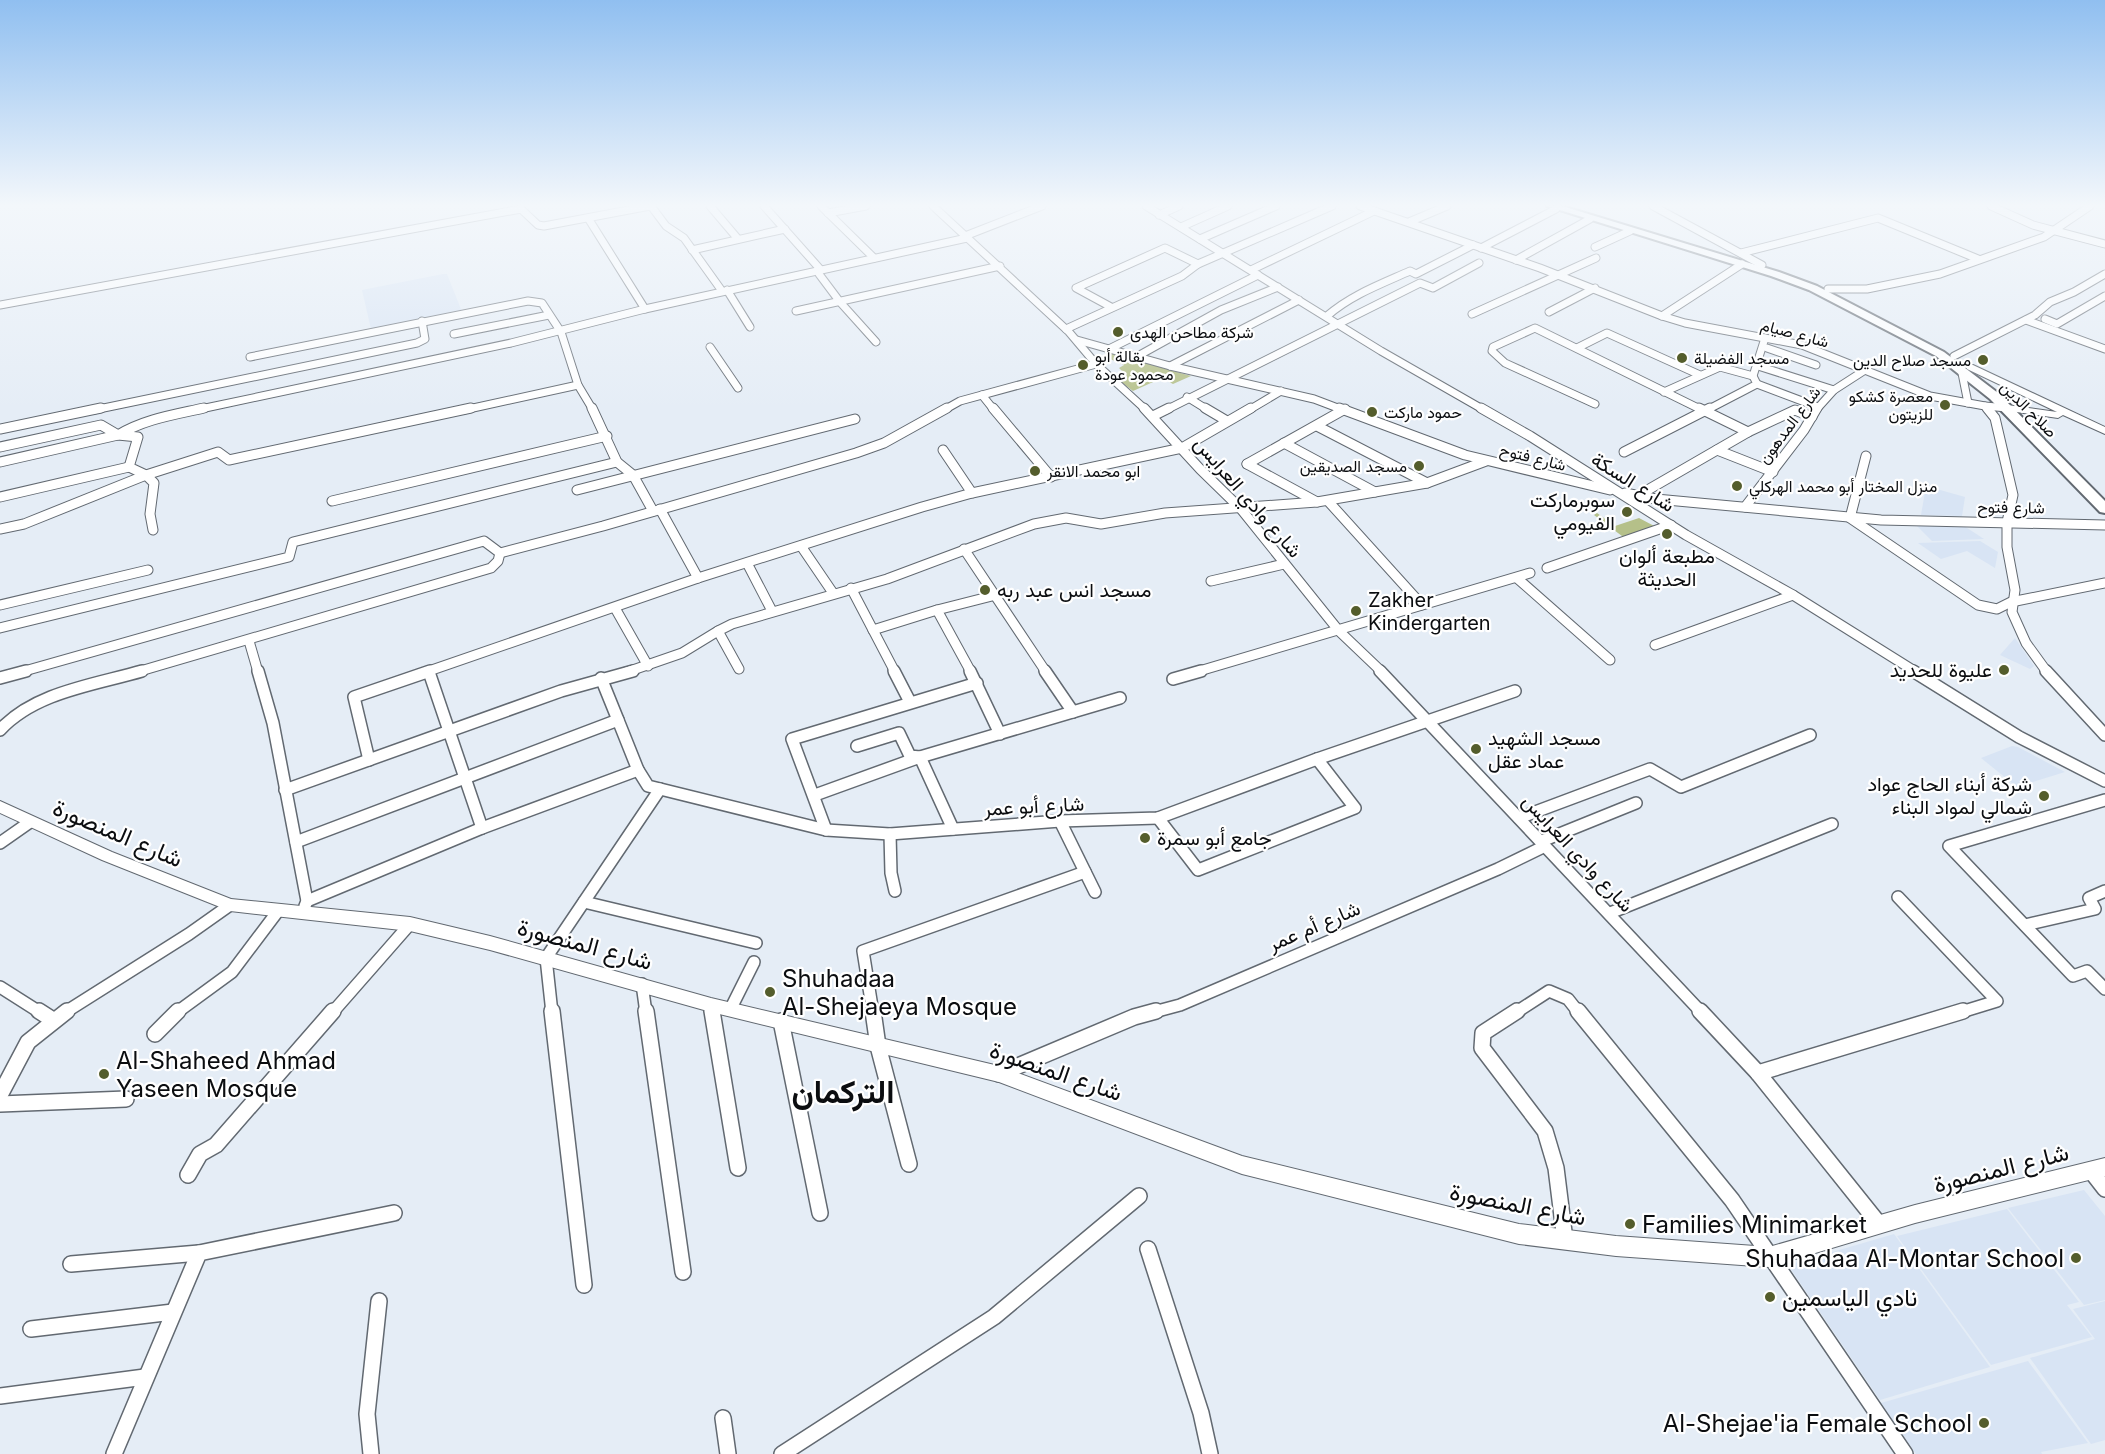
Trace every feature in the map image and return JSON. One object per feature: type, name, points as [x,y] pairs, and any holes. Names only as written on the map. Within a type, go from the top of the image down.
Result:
[{"type":"highway","name":"صلاح الدين","points":[[1775,274],[1836,298],[1965,368],[2020,409],[2105,499]]},
{"type":"highway","name":"صلاح الدين","points":[[1785,274],[1828,290],[1954,356],[2105,509]]},
{"type":"main road","points":[[1965,368],[2105,431]]},
{"type":"main road","points":[[2007,408],[2072,417]]},
{"type":"main road","name":"شارع المنصورة","points":[[0,807],[107,856],[230,905],[278,911],[305,908],[411,924],[546,958],[711,1005],[999,1074],[1242,1165],[1519,1234],[1616,1246],[1769,1257],[1879,1224],[2098,1169]]},
{"type":"street","points":[[0,305],[169,274]]},
{"type":"street","points":[[623,274],[645,309]]},
{"type":"street","points":[[711,274],[750,327]]},
{"type":"street","points":[[0,462],[118,435],[135,425],[152,419],[561,332],[645,309],[799,274]]},
{"type":"street","points":[[819,274],[840,302],[876,342]]},
{"type":"street","points":[[796,311],[964,274]]},
{"type":"street","name":"شارع فتوح","points":[[1007,274],[1070,334],[1109,349],[1345,409],[1447,449],[1541,475],[1656,499],[1850,518],[2105,525]]},
{"type":"street","points":[[1107,274],[1076,288],[1111,307]]},
{"type":"street","points":[[1070,334],[1111,307],[1185,274]]},
{"type":"street","points":[[1109,349],[1251,274]]},
{"type":"street","name":"شارع السكة","points":[[1257,274],[1417,372],[1530,436],[1671,525],[1793,595],[2019,737],[2105,781]]},
{"type":"street","points":[[1327,316],[1333,310],[1363,294],[1406,274]]},
{"type":"street","points":[[1154,416],[1187,397],[1229,379],[1420,284],[1433,288],[1459,274]]},
{"type":"street","name":"شارع صيام","points":[[1557,274],[1662,316],[1802,345],[1930,396],[2007,408]]},
{"type":"street","points":[[1662,316],[1719,274]]},
{"type":"street","points":[[1828,290],[1867,289],[1940,274]]},
{"type":"street","points":[[1954,356],[2026,320],[2050,302],[2074,292],[2104,274]]},
{"type":"street","points":[[1472,314],[1560,275]]},
{"type":"street","points":[[1136,357],[1221,310],[1278,287]]},
{"type":"street","points":[[1549,312],[1595,288]]},
{"type":"street","points":[[2035,315],[2057,324],[2105,296]]},
{"type":"street","points":[[1170,366],[1299,300]]},
{"type":"street","points":[[250,357],[528,301],[542,303],[561,332],[578,386],[607,436],[617,462],[633,475],[698,578]]},
{"type":"street","points":[[454,334],[549,315]]},
{"type":"street","points":[[2026,320],[2105,350]]},
{"type":"street","points":[[0,429],[417,343],[425,339],[422,321]]},
{"type":"street","points":[[1595,404],[1505,363],[1492,351],[1493,347],[1535,328],[1748,432]]},
{"type":"street","points":[[1577,348],[1607,333],[1700,375]]},
{"type":"street","name":"شارع وادي العرايس","points":[[1070,334],[1096,364],[1154,416],[1241,509],[1339,631],[1387,676],[1758,1073],[1879,1224]]},
{"type":"street","points":[[1624,452],[1705,412],[1755,380],[1766,338]]},
{"type":"street","points":[[710,348],[738,388]]},
{"type":"street","points":[[1767,348],[1816,364]]},
{"type":"street","points":[[1799,378],[1828,355]]},
{"type":"street","points":[[0,678],[484,542],[500,553],[656,510],[872,448],[949,405],[1096,364]]},
{"type":"street","points":[[1758,366],[1834,390]]},
{"type":"street","points":[[1664,392],[1720,368],[1818,407]]},
{"type":"street","points":[[1965,368],[1968,403]]},
{"type":"street","name":"شارع المدهون","points":[[1745,507],[1773,472],[1818,407],[1834,390],[1865,370]]},
{"type":"street","points":[[0,529],[24,524],[146,475],[218,452],[230,460],[578,386]]},
{"type":"street","points":[[369,760],[354,697],[698,578],[972,493],[1182,448],[1281,391]]},
{"type":"street","points":[[982,395],[1051,477]]},
{"type":"street","points":[[1187,397],[1227,421]]},
{"type":"street","points":[[1985,406],[1995,418],[2013,495],[2007,522],[2007,547],[2015,590],[2011,602],[2015,621],[2029,649],[2105,735]]},
{"type":"street","points":[[1317,502],[1247,464],[1345,409]]},
{"type":"street","points":[[1638,495],[1748,432],[1795,410],[1812,417]]},
{"type":"street","points":[[577,490],[855,419]]},
{"type":"street","points":[[0,447],[101,425],[118,435],[138,437],[129,467]]},
{"type":"street","points":[[1317,426],[1427,483]]},
{"type":"street","points":[[333,501],[607,436]]},
{"type":"street","points":[[1284,443],[1375,492]]},
{"type":"street","points":[[943,450],[972,493]]},
{"type":"street","points":[[1717,450],[1773,472]]},
{"type":"street","points":[[1866,456],[1850,518],[1978,605],[1997,609],[2011,602],[2105,583]]},
{"type":"street","points":[[285,790],[601,678],[648,666],[692,649],[732,624],[886,579],[1034,524],[1066,518],[1101,524],[1165,513],[1328,501],[1427,483],[1486,461]]},
{"type":"street","points":[[0,628],[289,557],[292,542],[617,462]]},
{"type":"street","points":[[0,497],[129,467],[146,475],[154,483],[150,514],[153,530]]},
{"type":"street","points":[[1328,501],[1422,605]]},
{"type":"street","points":[[1547,568],[1671,525]]},
{"type":"street","points":[[801,546],[833,593]]},
{"type":"street","points":[[964,549],[1072,712]]},
{"type":"street","points":[[0,730],[11,718],[35,702],[249,641],[491,568],[498,561],[500,553]]},
{"type":"street","points":[[747,563],[772,611]]},
{"type":"street","points":[[1211,581],[1284,564]]},
{"type":"street","points":[[0,605],[148,570]]},
{"type":"street","points":[[1173,679],[1530,573]]},
{"type":"street","points":[[1517,578],[1610,660]]},
{"type":"street","points":[[851,588],[910,702]]},
{"type":"street","points":[[873,630],[996,595]]},
{"type":"street","points":[[1655,645],[1793,595]]},
{"type":"street","points":[[615,608],[648,666]]},
{"type":"street","points":[[937,610],[977,683],[1000,734]]},
{"type":"street","points":[[718,631],[740,669]]},
{"type":"street","points":[[249,641],[273,723],[296,843],[305,908],[482,828],[638,770],[601,678]]},
{"type":"street","points":[[429,672],[482,828]]},
{"type":"street","points":[[826,830],[815,795],[792,739],[977,683]]},
{"type":"street","name":"شارع أبو عمر","points":[[638,770],[648,786],[826,830],[890,834],[1060,821],[1158,818],[1317,759],[1515,691]]},
{"type":"street","points":[[815,795],[920,757],[1120,698]]},
{"type":"street","points":[[296,843],[618,720]]},
{"type":"street","points":[[857,746],[899,733],[910,756],[920,757]]},
{"type":"street","points":[[1520,818],[1650,769],[1681,787],[1810,735]]},
{"type":"street","points":[[920,757],[953,829]]},
{"type":"street","points":[[1158,818],[1198,870],[1355,808],[1317,759]]},
{"type":"street","points":[[584,1285],[546,958],[660,789]]},
{"type":"street","points":[[2105,801],[1950,846],[2073,976],[2087,971],[2105,989]]},
{"type":"street","name":"شارع أم عمر","points":[[999,1074],[1134,1017],[1180,1005],[1497,869],[1541,848],[1542,841],[1636,803]]},
{"type":"street","points":[[1060,821],[1095,892]]},
{"type":"street","points":[[0,843],[30,822]]},
{"type":"street","points":[[1610,913],[1832,824]]},
{"type":"street","points":[[890,834],[891,873],[895,891]]},
{"type":"street","points":[[909,1164],[878,1046],[863,951],[1084,872]]},
{"type":"street","points":[[2025,925],[2095,909],[2089,898],[2105,891]]},
{"type":"street","points":[[1758,1073],[1997,1001],[1898,897]]},
{"type":"street","points":[[584,902],[756,943]]},
{"type":"street","points":[[0,1095],[28,1042],[53,1020],[189,934],[230,905]]},
{"type":"street","points":[[155,1034],[184,1005],[232,972],[278,911]]},
{"type":"street","points":[[188,1175],[200,1154],[216,1145],[411,924]]},
{"type":"street","points":[[730,1008],[754,962]]},
{"type":"street","points":[[642,984],[683,1272]]},
{"type":"street","points":[[0,987],[53,1020]]},
{"type":"street","points":[[1565,1240],[1556,1168],[1545,1131],[1482,1048],[1483,1033],[1549,991],[1568,999],[1732,1200],[1905,1454]]},
{"type":"street","points":[[711,1005],[738,1168]]},
{"type":"street","points":[[781,1021],[820,1214]]},
{"type":"street","points":[[0,1104],[126,1099]]},
{"type":"street","points":[[2098,1169],[2105,1190]]},
{"type":"street","points":[[782,1454],[994,1317],[1139,1196]]},
{"type":"street","points":[[71,1264],[198,1253],[394,1213]]},
{"type":"street","points":[[1148,1249],[1201,1413],[1210,1454]]},
{"type":"street","points":[[114,1454],[198,1253]]},
{"type":"street","points":[[371,1454],[367,1414],[379,1301]]},
{"type":"street","points":[[31,1329],[173,1311]]},
{"type":"street","points":[[0,1396],[145,1377]]},
{"type":"street","points":[[723,1418],[728,1454]]},
{"type":"shaded area","points":[[447,274],[462,312],[371,329],[362,290]]},
{"type":"shaded area","points":[[1926,486],[1965,497],[1962,516],[1921,515]]},
{"type":"shaded area","points":[[1917,526],[1964,526],[1984,539],[1932,541]]},
{"type":"shaded area","points":[[1980,541],[1998,552],[1995,568],[1967,551],[1941,559],[1918,543]]},
{"type":"shaded area","name":"عليوة للحديد","points":[[2015,638],[2034,666],[2030,669],[2000,655]]},
{"type":"shaded area","points":[[2012,746],[2065,772],[2017,787],[1981,758]]},
{"type":"shaded area","name":"Shuhadaa Al-Montar School","points":[[2084,1190],[2105,1216],[2105,1300],[2084,1305],[2008,1208]]},
{"type":"shaded area","points":[[2007,1209],[2079,1302],[2067,1305],[2092,1337],[1991,1365],[1897,1236]]},
{"type":"shaded area","points":[[1894,1234],[1990,1367],[1880,1400],[1788,1265]]},
{"type":"shaded area","points":[[2105,1301],[2105,1440],[2091,1444],[2030,1358],[2095,1339],[2073,1309]]},
{"type":"shaded area","name":"Al-Shejae'ia Female School","points":[[2028,1361],[2088,1443],[2041,1452],[2042,1454],[1916,1454],[1881,1403]]},
{"type":"green space","points":[[1110,353],[1191,376],[1173,384],[1162,378],[1133,391],[1116,378],[1126,375],[1119,368],[1124,365],[1103,356]]},
{"type":"green space","points":[[1597,513],[1615,526],[1639,518],[1658,528],[1626,539],[1594,515]]},
{"type":"place","name":"شركة مطاحن الهدى","points":[[1118,332]]},
{"type":"place","name":"مسجد الفضيلة","points":[[1682,358]]},
{"type":"place","name":"مسجد صلاح الدين","points":[[1983,360]]},
{"type":"place","name":"بقالة أبو محمود عودة","points":[[1083,365]]},
{"type":"place","name":"معصرة كشكو للزيتون","points":[[1945,405]]},
{"type":"place","name":"حمود ماركت","points":[[1372,412]]},
{"type":"place","name":"مسجد الصديقين","points":[[1419,466]]},
{"type":"place","name":"ابو محمد الانقر","points":[[1035,471]]},
{"type":"place","name":"منزل المختار أبو محمد الهركلي","points":[[1737,486]]},
{"type":"place","name":"سوبرماركت الفيومي","points":[[1627,512]]},
{"type":"place","name":"مطبعة ألوان الحديثة","points":[[1667,534]]},
{"type":"place","name":"مسجد انس عبد ربه","points":[[985,590]]},
{"type":"place","name":"Zakher Kindergarten","points":[[1356,611]]},
{"type":"place","name":"عليوة للحديد","points":[[2004,670]]},
{"type":"place","name":"مسجد الشهيد عماد عقل","points":[[1476,749]]},
{"type":"place","name":"شركة أبناء الحاج عواد شمالي لمواد البناء","points":[[2044,796]]},
{"type":"place","name":"جامع أبو سمرة","points":[[1145,838]]},
{"type":"place","name":"Shuhadaa Al-Shejaeya Mosque","points":[[770,992]]},
{"type":"place","name":"Al-Shaheed Ahmad Yaseen Mosque","points":[[104,1074]]},
{"type":"place","name":"Families Minimarket","points":[[1630,1224]]},
{"type":"place","name":"Shuhadaa Al-Montar School","points":[[2076,1258]]},
{"type":"place","name":"نادي الياسمين","points":[[1770,1297]]},
{"type":"place","name":"Al-Shejae'ia Female School","points":[[1984,1423]]},
{"type":"district","name":"التركمان","points":[[843,1091]]}]
